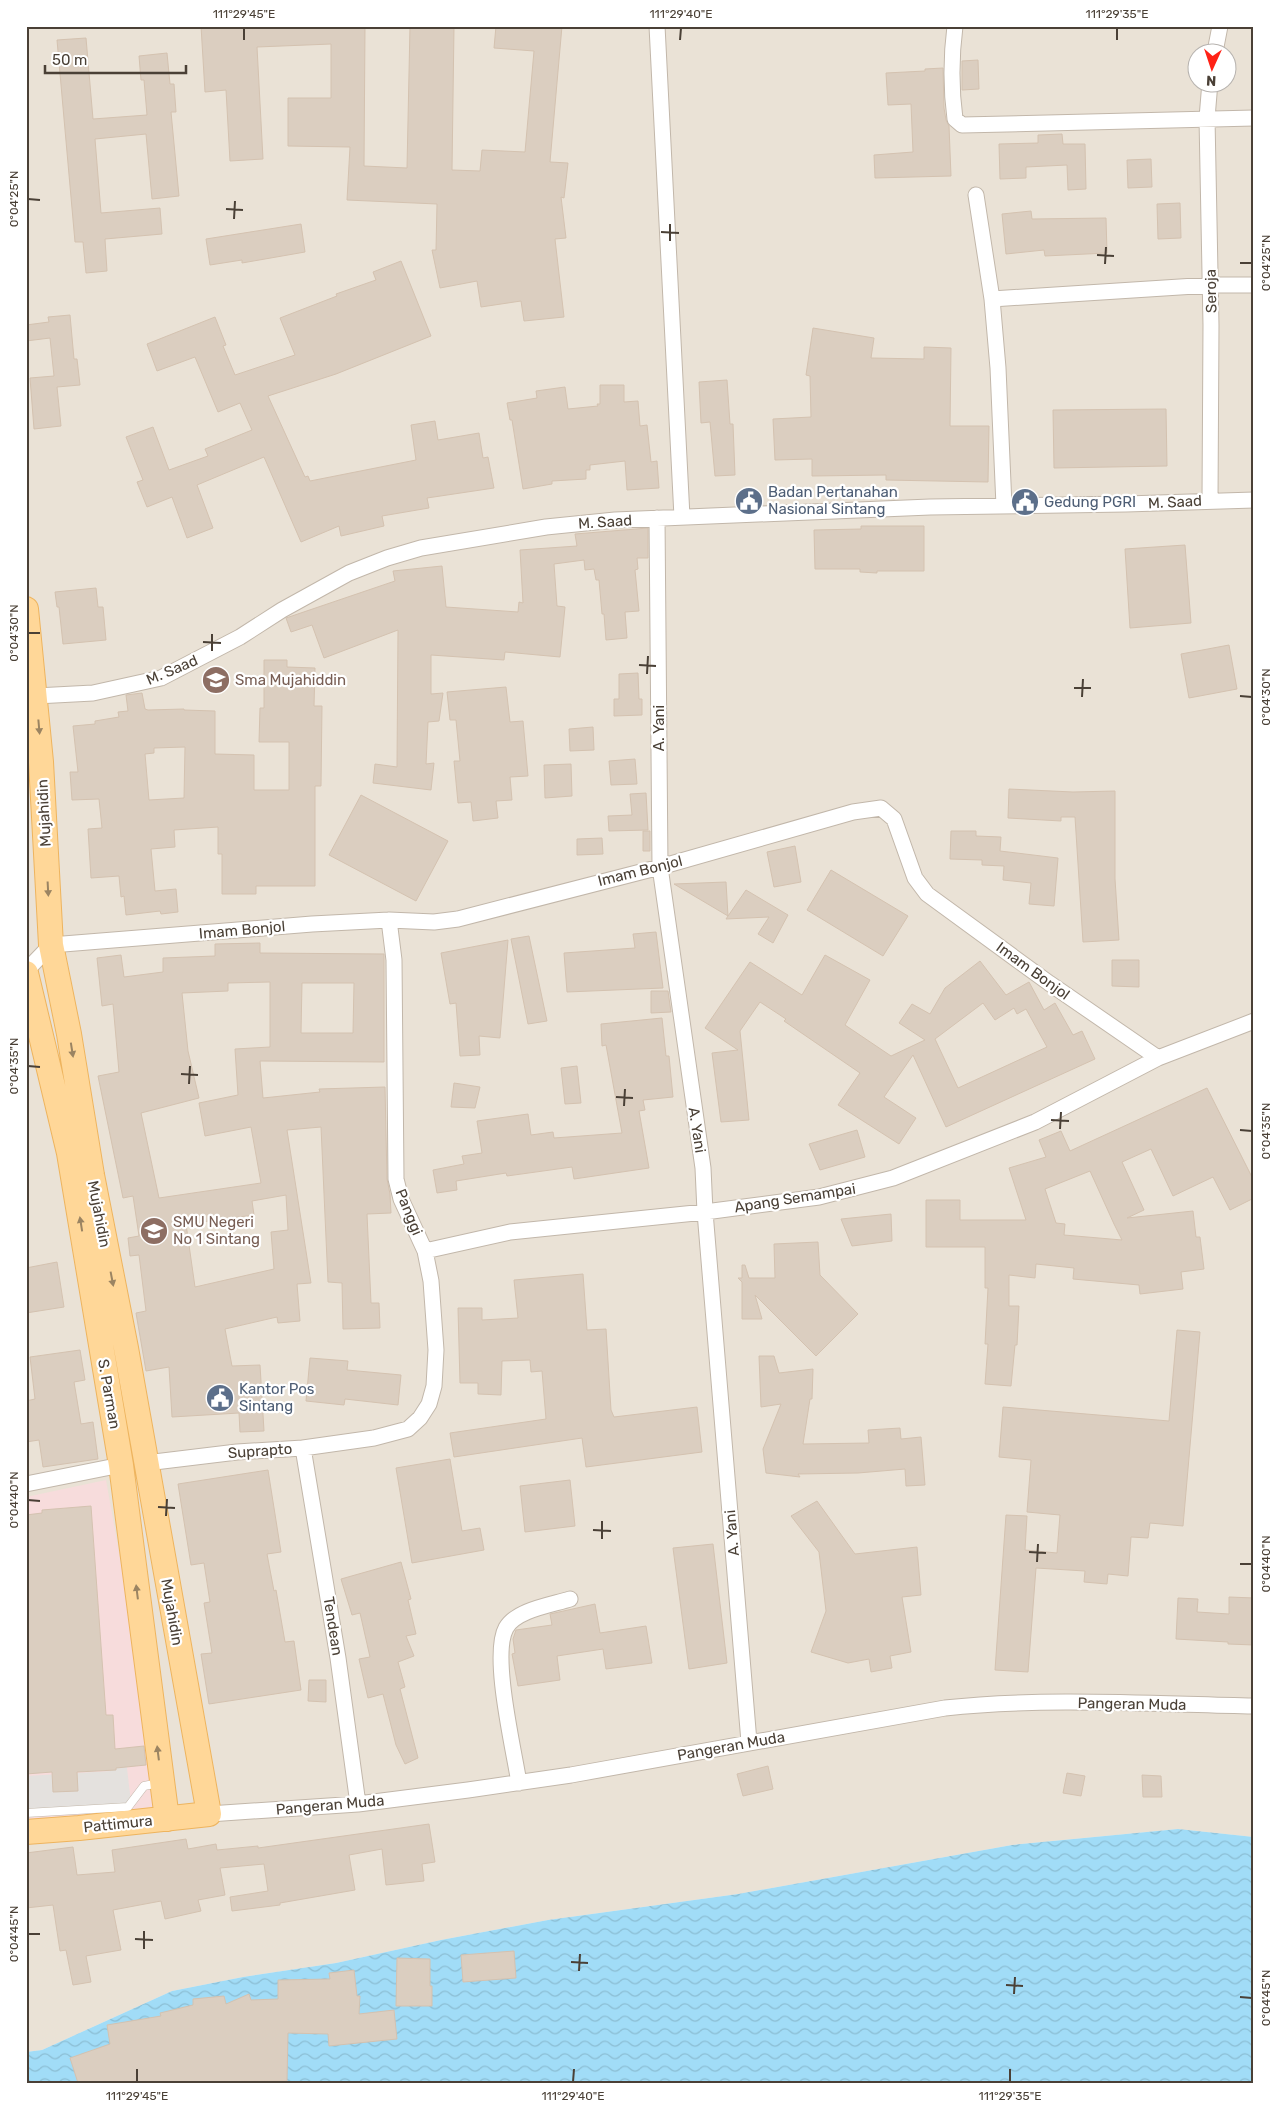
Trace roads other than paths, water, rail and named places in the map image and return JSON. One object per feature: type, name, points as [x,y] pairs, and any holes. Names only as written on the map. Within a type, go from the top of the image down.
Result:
[{"type":"main road","name":"Mujahidin","points":[[26,609],[36,696],[51,945],[69,1034],[92,1175],[210,1814]]},
{"type":"main road","name":"S. Parman","points":[[26,972],[69,1153],[121,1465],[167,1819]]},
{"type":"main road","name":"Pattimura","points":[[26,1832],[210,1814]]},
{"type":"street","points":[[657,26],[682,517]]},
{"type":"street","points":[[956,26],[952,59],[954,109],[955,119],[962,125],[1254,118]]},
{"type":"street","points":[[1217,42],[1220,26]]},
{"type":"street","name":"Seroja","points":[[1209,92],[1207,118],[1211,285],[1210,500]]},
{"type":"street","points":[[976,195],[992,299],[998,368],[1004,506]]},
{"type":"street","points":[[992,299],[1254,284]]},
{"type":"street","name":"M. Saad","points":[[36,696],[93,693],[161,678],[240,637],[282,610],[349,573],[402,552],[445,543],[559,525],[657,518],[1004,506],[1254,500]]},
{"type":"street","name":"A. Yani","points":[[657,518],[660,867],[703,1168],[705,1212],[750,1742]]},
{"type":"street","name":"Imam Bonjol","points":[[51,945],[389,920],[434,922],[458,919],[660,867],[853,812],[881,808],[894,819],[915,878],[927,894],[1049,984],[1158,1058]]},
{"type":"street","name":"Panggi","points":[[374,1438],[408,1429],[420,1418],[429,1404],[434,1386],[436,1350],[431,1281],[425,1252],[401,1199],[396,1179],[394,960],[389,920]]},
{"type":"street","points":[[26,972],[51,945]]},
{"type":"street","name":"Apang Semampai","points":[[425,1252],[510,1232],[705,1212],[819,1196],[894,1178],[1035,1122],[1158,1058],[1254,1021]]},
{"type":"street","name":"Suprapto","points":[[146,1463],[237,1452],[303,1448],[374,1438]]},
{"type":"street","name":"Tendean","points":[[303,1448],[338,1658],[358,1804]]},
{"type":"street","points":[[26,1484],[121,1465]]},
{"type":"street","points":[[519,1782],[500,1668],[503,1637],[506,1628],[522,1614],[570,1599]]},
{"type":"street","name":"Pangeran Muda","points":[[210,1814],[358,1804],[519,1782],[830,1730],[945,1708],[976,1705],[1060,1703],[1254,1706]]},
{"type":"lane","points":[[26,1814],[128,1807],[144,1786],[161,1782]]},
{"type":"water","points":[[1178,1829],[1254,1837],[1254,2083],[26,2083],[26,2052],[42,2050],[172,1991],[243,1977],[336,1963],[441,1940],[548,1920],[738,1894],[1012,1845]]},
{"type":"place","name":"Badan Pertanahan Nasional Sintang","points":[[749,501]]},
{"type":"place","name":"Gedung PGRI","points":[[1025,502]]},
{"type":"place","name":"Sma Mujahiddin","points":[[216,680]]},
{"type":"place","name":"SMU Negeri No 1 Sintang","points":[[154,1231]]},
{"type":"place","name":"Kantor Pos Sintang","points":[[220,1398]]}]
